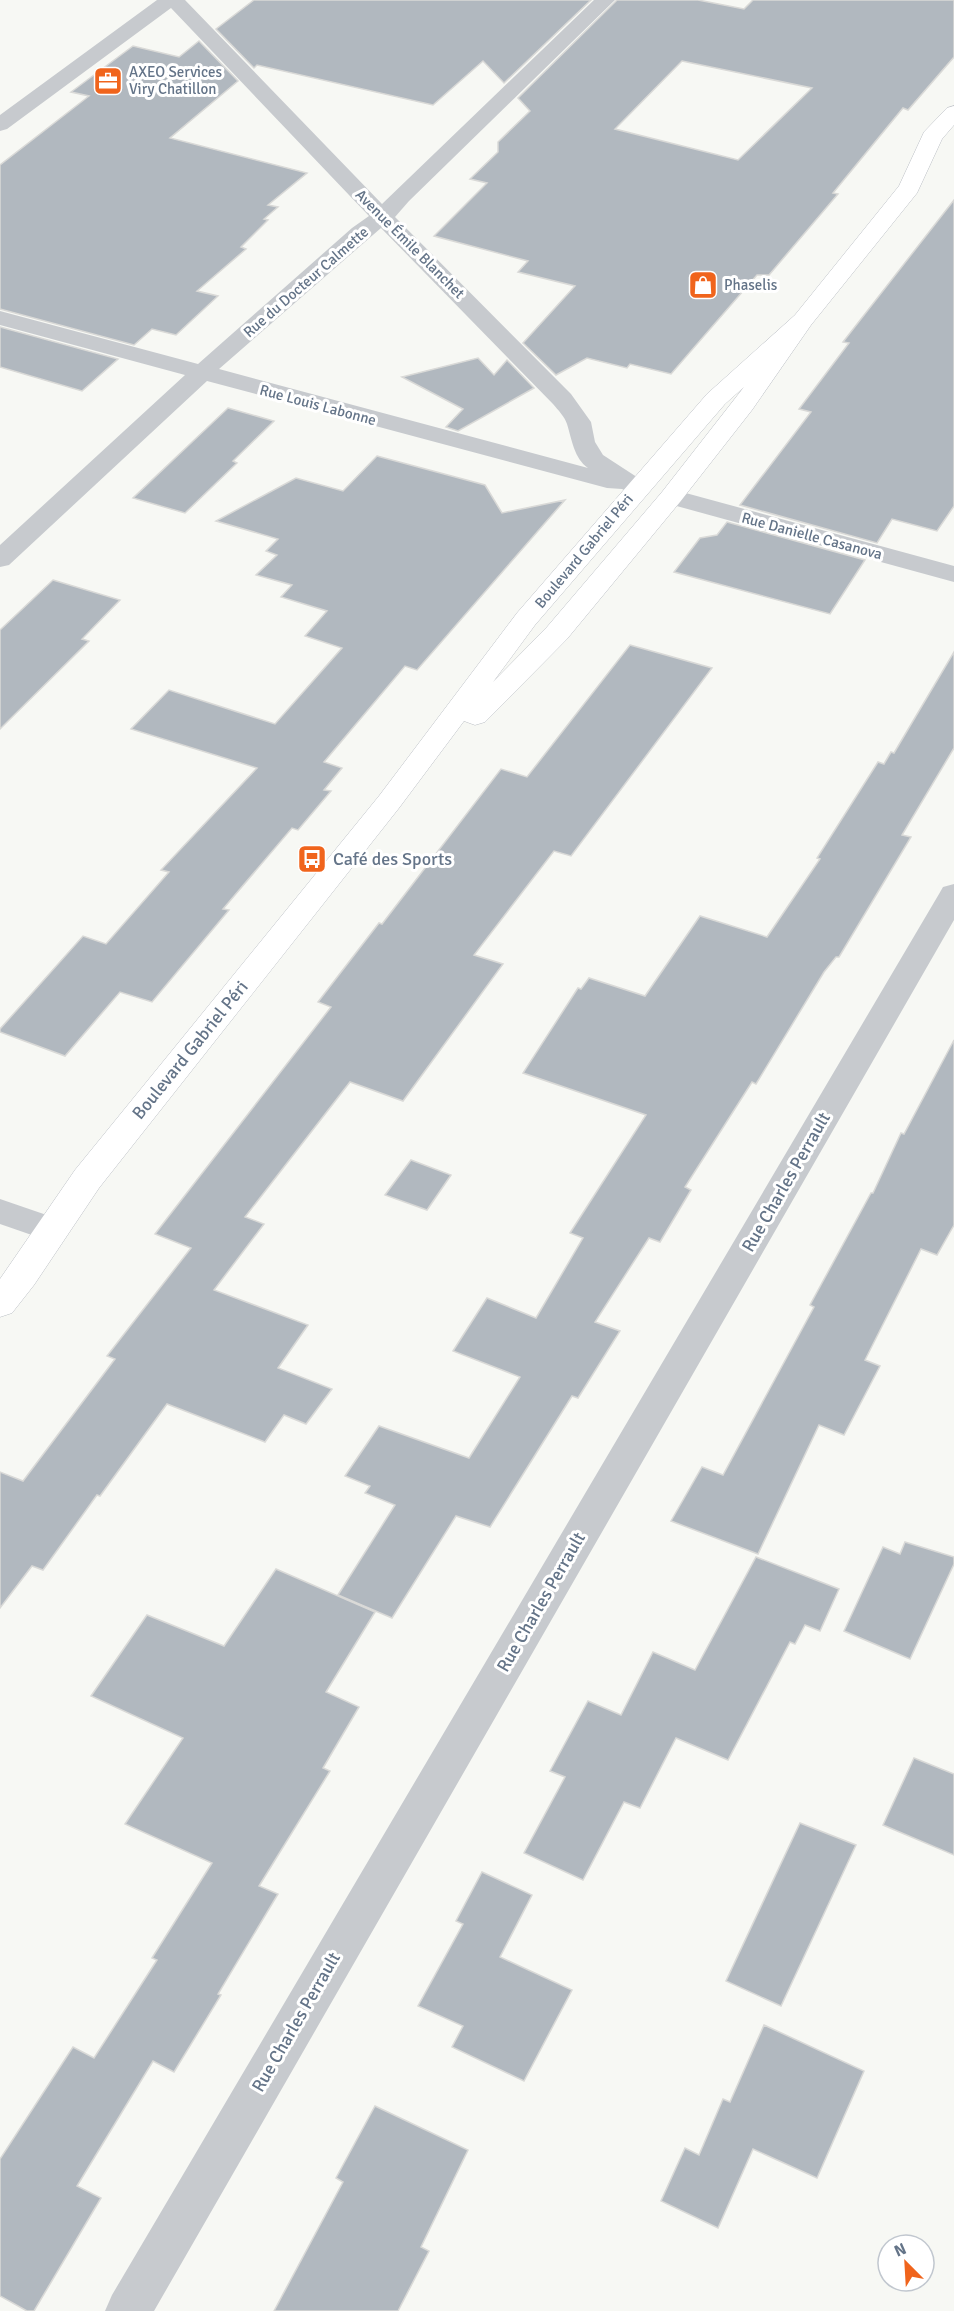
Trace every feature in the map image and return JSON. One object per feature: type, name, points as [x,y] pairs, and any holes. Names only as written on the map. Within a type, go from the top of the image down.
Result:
[{"type":"main road","name":"Boulevard Gabriel Péri","points":[[389,802],[557,633],[671,497],[743,405],[803,320],[909,188],[932,137],[954,112]]},
{"type":"main road","name":"Boulevard Gabriel Péri","points":[[0,1304],[22,1276],[87,1179],[389,802],[526,620],[637,488],[716,399],[803,320]]},
{"type":"main road","points":[[637,488],[671,497]]},
{"type":"street","points":[[0,125],[172,0]]},
{"type":"street","name":"Avenue Émile Blanchet","points":[[172,0],[562,399],[579,422],[583,442],[593,460],[637,488]]},
{"type":"street","name":"Rue du Docteur Calmette","points":[[0,559],[200,374],[360,233],[383,217],[409,188],[605,0]]},
{"type":"street","name":"Rue Louis Labonne","points":[[0,318],[200,374],[637,488]]},
{"type":"street","name":"Rue Danielle Casanova","points":[[671,497],[954,574]]},
{"type":"street","name":"Rue Charles Perrault","points":[[128,2311],[954,894]]},
{"type":"street","points":[[0,1211],[52,1230]]},
{"type":"building","points":[[254,0],[591,0],[504,83],[483,61],[433,105],[257,65],[254,68],[216,29]]},
{"type":"building","points":[[617,0],[698,0],[744,9],[753,0],[954,0],[954,57],[908,110],[903,108],[833,193],[838,194],[769,275],[757,275],[671,374],[630,364],[627,368],[587,358],[556,375],[523,343],[575,286],[518,272],[528,261],[434,236],[487,183],[470,179],[498,152],[498,142],[530,111],[518,98]],"holes":[[[682,61],[812,88],[738,160],[615,129]]]},
{"type":"building","points":[[199,41],[238,81],[170,138],[307,173],[268,205],[278,207],[264,219],[268,220],[241,247],[246,249],[197,291],[218,296],[176,335],[152,329],[134,345],[0,309],[0,165],[89,96],[71,92],[133,46],[179,57]]},
{"type":"building","points":[[954,200],[954,506],[937,531],[892,519],[877,543],[740,505],[811,412],[799,409],[849,343],[843,342]]},
{"type":"building","points":[[0,327],[118,359],[82,391],[0,367]]},
{"type":"building","points":[[478,358],[494,375],[507,360],[534,388],[458,431],[446,427],[463,409],[402,377]]},
{"type":"building","points":[[228,408],[274,421],[233,461],[237,463],[185,513],[133,498]]},
{"type":"building","points":[[377,456],[485,485],[502,513],[565,500],[417,670],[405,666],[324,762],[342,768],[324,790],[331,791],[298,830],[292,828],[223,909],[229,910],[152,1002],[120,992],[65,1056],[0,1032],[0,1029],[83,936],[106,944],[169,872],[161,870],[257,768],[131,729],[169,690],[275,724],[342,648],[305,636],[327,611],[281,597],[292,585],[256,575],[277,555],[266,551],[278,539],[216,521],[296,478],[343,491]]},
{"type":"building","points":[[727,522],[865,560],[830,614],[674,572],[700,538],[717,535]]},
{"type":"building","points":[[53,580],[120,600],[82,639],[89,641],[0,729],[0,630]]},
{"type":"building","points":[[630,645],[712,668],[571,856],[554,851],[474,955],[503,964],[403,1101],[350,1082],[245,1217],[264,1224],[214,1290],[308,1325],[278,1368],[332,1389],[306,1424],[284,1415],[265,1442],[167,1404],[43,1570],[32,1566],[0,1608],[0,1472],[23,1481],[115,1359],[107,1356],[191,1248],[155,1234],[331,1007],[318,1002],[379,923],[382,924],[501,769],[527,777]]},
{"type":"building","points":[[954,652],[954,748],[902,835],[911,837],[839,957],[836,957],[824,972],[756,1084],[752,1082],[685,1187],[691,1190],[660,1242],[649,1238],[595,1322],[620,1331],[578,1398],[572,1396],[490,1527],[456,1516],[392,1618],[338,1595],[395,1505],[365,1493],[370,1486],[345,1476],[379,1426],[469,1458],[520,1377],[453,1351],[487,1298],[536,1318],[583,1238],[570,1233],[646,1115],[523,1073],[578,988],[581,989],[589,978],[645,996],[700,916],[767,937],[820,859],[817,858],[878,762],[884,764],[891,752],[894,753]]},
{"type":"building","points":[[954,1040],[954,1225],[937,1255],[921,1249],[865,1360],[880,1366],[844,1435],[819,1425],[758,1554],[671,1521],[702,1467],[723,1475],[814,1307],[810,1305],[873,1193],[901,1133],[904,1134]]},
{"type":"building","points":[[411,1160],[451,1175],[427,1210],[385,1195]]},
{"type":"building","points":[[905,1542],[954,1557],[954,1564],[910,1659],[844,1631],[883,1547],[900,1554]]},
{"type":"building","points":[[756,1557],[839,1589],[820,1631],[805,1625],[795,1644],[790,1642],[728,1760],[676,1738],[640,1808],[624,1802],[583,1880],[524,1853],[565,1777],[550,1771],[588,1701],[621,1715],[653,1652],[695,1670]]},
{"type":"building","points":[[276,1569],[375,1612],[326,1692],[359,1707],[323,1768],[330,1771],[259,1886],[278,1894],[174,2072],[153,2061],[77,2186],[101,2198],[34,2311],[27,2311],[0,2296],[0,2159],[73,2047],[94,2058],[157,1960],[152,1958],[212,1863],[125,1824],[183,1738],[91,1696],[147,1615],[224,1646]]},
{"type":"building","points":[[914,1758],[954,1774],[954,1855],[883,1825]]},
{"type":"building","points":[[800,1823],[856,1845],[781,2006],[726,1981]]},
{"type":"building","points":[[482,1872],[532,1895],[500,1957],[572,1990],[524,2081],[452,2047],[463,2026],[418,2006],[463,1924],[456,1921]]},
{"type":"building","points":[[764,2025],[864,2071],[817,2178],[753,2149],[718,2228],[661,2201],[685,2148],[699,2155],[723,2099],[730,2102]]},
{"type":"building","points":[[375,2106],[468,2150],[421,2247],[429,2251],[398,2311],[274,2311],[343,2182],[336,2178]]},
{"type":"place","name":"AXEO Services Viry Chatillon","points":[[108,81]]},
{"type":"place","name":"Phaselis","points":[[703,285]]},
{"type":"place","name":"Café des Sports","points":[[312,859]]}]
